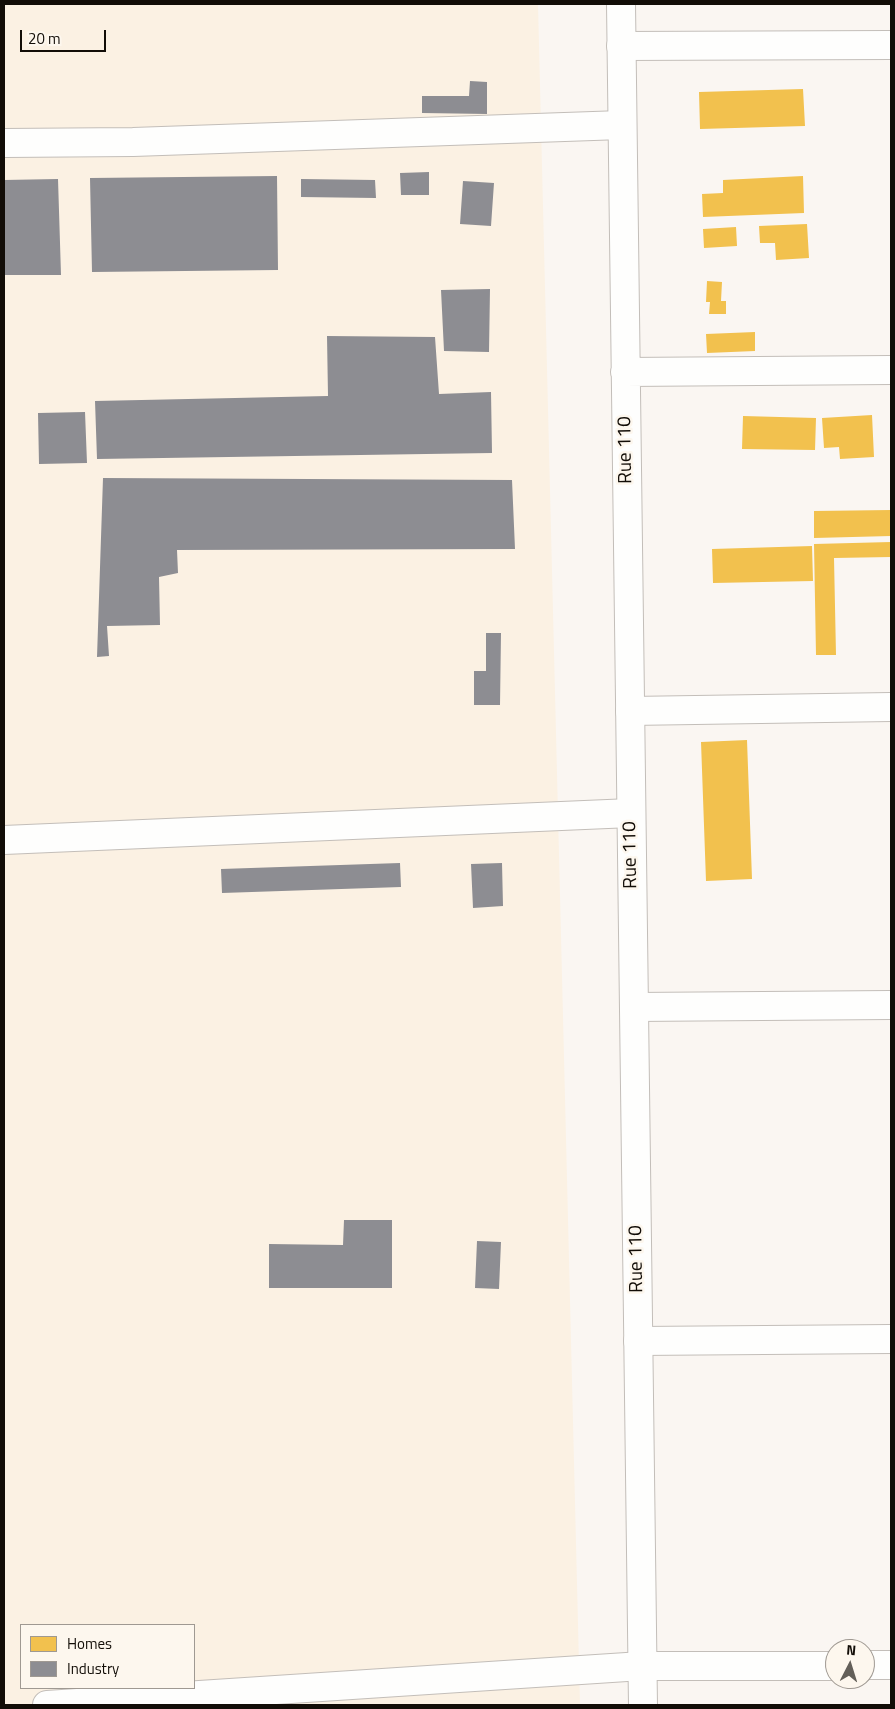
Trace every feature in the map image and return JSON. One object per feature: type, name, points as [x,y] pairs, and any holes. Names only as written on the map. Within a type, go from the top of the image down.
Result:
[{"type":"street","name":"Rue 110","points":[[621,4],[643,1705]]},
{"type":"street","points":[[621,46],[891,45]]},
{"type":"street","points":[[4,143],[143,142],[622,125]]},
{"type":"street","points":[[625,372],[891,370]]},
{"type":"street","points":[[630,711],[891,707]]},
{"type":"street","points":[[4,840],[631,813]]},
{"type":"street","points":[[634,1008],[891,1005]]},
{"type":"street","points":[[638,1340],[891,1339]]},
{"type":"street","points":[[875,1666],[891,1665]]},
{"type":"street","points":[[47,1705],[642,1666],[825,1666]]},
{"type":"shaded area","points":[[4,4],[538,4],[580,1705],[4,1705]]},
{"type":"building: Homes","points":[[803,89],[805,126],[700,129],[699,92]]},
{"type":"building: Homes","points":[[803,176],[804,213],[703,217],[702,194],[723,193],[723,180]]},
{"type":"building: Homes","points":[[807,224],[809,258],[776,260],[775,243],[760,243],[759,226]]},
{"type":"building: Homes","points":[[736,227],[737,246],[704,248],[703,229]]},
{"type":"building: Homes","points":[[707,281],[722,282],[721,301],[726,301],[726,314],[709,314],[710,302],[706,302]]},
{"type":"building: Homes","points":[[755,332],[755,351],[707,353],[706,334]]},
{"type":"building: Homes","points":[[872,415],[874,457],[840,459],[839,447],[824,448],[822,418]]},
{"type":"building: Homes","points":[[743,416],[816,418],[815,450],[742,449]]},
{"type":"building: Homes","points":[[891,510],[891,536],[814,538],[814,511]]},
{"type":"building: Homes","points":[[891,542],[891,557],[834,558],[836,655],[816,655],[814,544]]},
{"type":"building: Homes","points":[[812,546],[813,581],[713,583],[712,549]]},
{"type":"building: Homes","points":[[747,740],[752,879],[706,881],[701,742]]},
{"type":"building: Industry","points":[[470,81],[487,82],[487,114],[422,113],[422,96],[469,96]]},
{"type":"building: Industry","points":[[429,172],[429,195],[401,195],[400,173]]},
{"type":"building: Industry","points":[[277,176],[278,270],[92,272],[90,178]]},
{"type":"building: Industry","points":[[58,179],[61,275],[4,275],[4,180]]},
{"type":"building: Industry","points":[[301,179],[375,180],[376,198],[301,197]]},
{"type":"building: Industry","points":[[463,181],[494,183],[491,226],[460,224]]},
{"type":"building: Industry","points":[[490,289],[489,352],[444,351],[441,290]]},
{"type":"building: Industry","points":[[327,336],[435,337],[439,394],[491,392],[492,453],[97,459],[95,401],[328,396]]},
{"type":"building: Industry","points":[[85,412],[87,463],[39,464],[38,413]]},
{"type":"building: Industry","points":[[103,478],[512,480],[515,549],[177,550],[178,573],[159,577],[160,625],[107,626],[109,656],[97,657]]},
{"type":"building: Industry","points":[[486,633],[501,633],[500,705],[474,705],[474,671],[486,671]]},
{"type":"building: Industry","points":[[400,863],[401,887],[222,893],[221,869]]},
{"type":"building: Industry","points":[[502,863],[503,906],[473,908],[471,864]]},
{"type":"building: Industry","points":[[344,1220],[392,1220],[392,1288],[269,1288],[269,1244],[343,1245]]},
{"type":"building: Industry","points":[[477,1241],[501,1242],[499,1289],[475,1288]]}]
